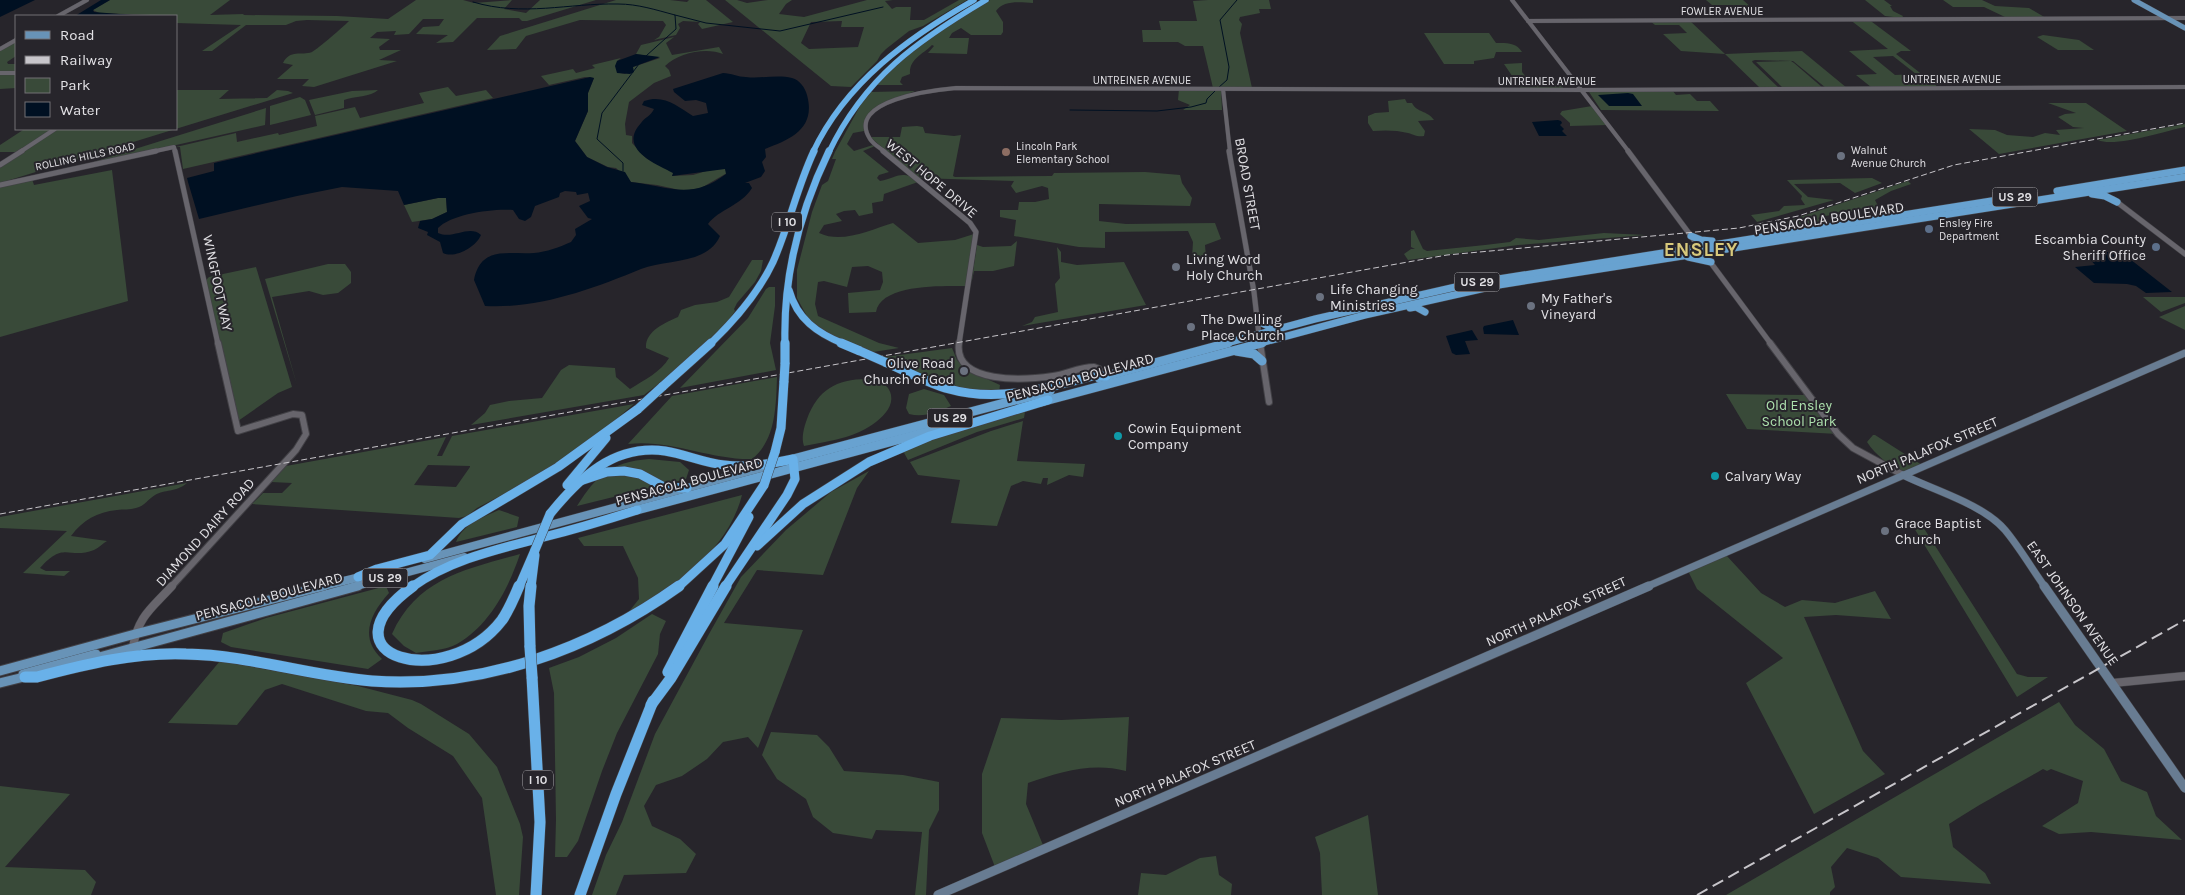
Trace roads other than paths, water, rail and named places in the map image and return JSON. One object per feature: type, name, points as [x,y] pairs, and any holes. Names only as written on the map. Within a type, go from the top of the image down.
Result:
[{"type":"highway","name":"I 10","points":[[536,895],[540,822],[529,599],[536,550],[550,514],[560,496],[592,453],[718,336],[742,310],[758,288],[776,255],[815,146],[848,97],[875,68],[909,40],[974,0]]},
{"type":"highway","name":"I 10","points":[[580,895],[616,794],[651,705],[764,485],[775,452],[782,422],[787,281],[798,235],[822,164],[849,113],[878,77],[904,53],[944,25],[986,0]]},
{"type":"highway","name":"PENSACOLA BOULEVARD","points":[[794,463],[825,460],[1234,350],[1282,328],[1473,283],[1701,249],[1832,232],[2101,190],[2185,170]]},
{"type":"highway","name":"PENSACOLA BOULEVARD","points":[[637,510],[886,435],[1106,376],[1259,338],[1305,330],[1422,301],[1614,266],[1710,246],[1756,239],[1763,236],[2091,185],[2160,177],[2185,178]]},
{"type":"highway","points":[[2049,198],[2054,195],[2088,190],[2092,188],[2091,185]]},
{"type":"highway","points":[[2049,198],[2092,194],[2105,196],[2117,202]]},
{"type":"highway","points":[[1945,214],[1948,210],[1996,200]]},
{"type":"highway","points":[[1890,223],[1902,218],[1940,212],[1940,209]]},
{"type":"highway","points":[[1832,232],[1834,227],[1867,220]]},
{"type":"highway","points":[[1691,236],[1706,241],[1768,232],[1776,234]]},
{"type":"highway","points":[[1590,269],[1594,266],[1701,249]]},
{"type":"highway","points":[[1614,266],[1625,267],[1689,257],[1711,262]]},
{"type":"highway","points":[[746,556],[803,504],[869,462],[930,436],[1048,400],[1068,390],[1104,381],[1107,378],[1106,376],[1096,375],[1024,394],[980,394],[948,388],[822,334],[804,321],[793,307],[787,281]]},
{"type":"highway","points":[[1422,301],[1426,296],[1467,287],[1473,283]]},
{"type":"highway","points":[[1305,330],[1318,330],[1414,307],[1420,308],[1425,312]]},
{"type":"highway","points":[[1133,377],[1145,370],[1252,342],[1259,338],[1316,322],[1324,317]]},
{"type":"highway","points":[[1256,320],[1268,326],[1282,328]]},
{"type":"highway","points":[[1234,350],[1254,354],[1262,361]]},
{"type":"highway","points":[[358,577],[377,569],[431,554],[448,535],[462,524],[553,470],[638,409]]},
{"type":"highway","points":[[825,460],[825,456],[830,453],[872,443],[886,435]]},
{"type":"highway","points":[[550,514],[587,472],[608,461],[641,451],[664,451],[715,464],[733,466],[794,463],[795,480],[790,490],[746,556],[671,678],[651,705]]},
{"type":"highway","points":[[575,484],[606,472],[624,471],[640,474],[664,487],[687,488]]},
{"type":"highway","points":[[26,675],[37,677],[117,658],[166,653],[225,657],[322,675],[386,682],[443,679],[507,668],[561,651],[601,634],[632,618],[667,595],[692,576],[718,551],[731,536],[764,485]]},
{"type":"highway","points":[[536,550],[526,566],[505,616],[492,630],[467,648],[439,658],[410,660],[394,656],[381,644],[379,626],[386,612],[407,590],[434,573],[463,561],[599,523],[637,510]]},
{"type":"main road","points":[[2136,0],[2174,18],[2185,26]]},
{"type":"main road","points":[[2136,0],[2165,18],[2185,26]]},
{"type":"main road","name":"NORTH PALAFOX STREET","points":[[938,895],[2185,353]]},
{"type":"main road","name":"PENSACOLA BOULEVARD","points":[[0,671],[687,488],[794,463]]},
{"type":"main road","name":"EAST JOHNSON AVENUE","points":[[1903,476],[1969,504],[1988,515],[2004,530],[2185,788]]},
{"type":"main road","name":"PENSACOLA BOULEVARD","points":[[0,682],[637,510]]},
{"type":"main road","points":[[26,675],[113,650],[135,634]]},
{"type":"main road","points":[[26,675],[31,662]]},
{"type":"street","points":[[60,15],[87,0]]},
{"type":"street","points":[[1512,0],[1582,90],[1838,434],[1853,448],[1903,476]]},
{"type":"street","name":"FOWLER AVENUE","points":[[1528,21],[2185,18]]},
{"type":"street","points":[[0,49],[15,41]]},
{"type":"street","points":[[0,73],[15,73]]},
{"type":"street","name":"UNTREINER AVENUE","points":[[909,94],[956,88],[1582,90],[2185,87]]},
{"type":"street","name":"BROAD STREET","points":[[1223,89],[1226,132],[1254,292],[1256,320],[1269,402]]},
{"type":"street","name":"WEST HOPE DRIVE","points":[[909,94],[891,100],[876,109],[867,120],[866,130],[870,140],[970,224],[976,232],[958,352],[962,363],[980,374],[1000,377],[1051,376],[1091,367],[1101,370],[1106,376]]},
{"type":"street","points":[[0,165],[52,130]]},
{"type":"street","name":"ROLLING HILLS ROAD","points":[[0,185],[174,147]]},
{"type":"street","name":"WINGFOOT WAY","points":[[174,147],[237,428],[254,426],[286,415],[302,415],[307,431],[305,439]]},
{"type":"street","points":[[2091,185],[2101,190],[2185,254]]},
{"type":"street","name":"DIAMOND DAIRY ROAD","points":[[132,647],[141,620],[305,439]]},
{"type":"street","points":[[2113,683],[2185,676]]},
{"type":"water","points":[[0,0],[35,0],[0,17]]},
{"type":"water","points":[[101,0],[110,0],[93,10],[94,12],[132,15],[77,15]]},
{"type":"water","points":[[636,54],[660,57],[633,67],[634,72],[630,74],[617,73],[615,66],[617,61]]},
{"type":"water","points":[[723,73],[743,77],[781,76],[795,79],[800,82],[805,90],[809,106],[808,116],[800,131],[784,141],[765,149],[766,157],[762,162],[765,171],[761,177],[745,183],[749,183],[752,188],[747,194],[708,224],[720,236],[714,245],[696,257],[651,266],[604,284],[545,301],[505,306],[485,306],[474,280],[478,269],[483,261],[497,254],[539,252],[571,242],[576,235],[575,229],[592,219],[588,218],[579,206],[590,201],[588,193],[577,195],[576,192],[565,191],[560,193],[559,197],[535,206],[531,217],[525,221],[519,219],[513,210],[484,211],[453,219],[438,228],[438,233],[449,235],[471,231],[481,235],[475,244],[465,251],[448,254],[443,253],[440,242],[427,235],[428,232],[418,228],[420,221],[432,219],[447,212],[446,198],[404,205],[398,191],[342,187],[199,219],[187,178],[214,171],[214,163],[590,77],[594,78],[588,93],[588,111],[575,141],[587,157],[607,167],[625,172],[631,182],[680,190],[702,187],[726,174],[725,169],[672,176],[673,173],[641,154],[633,140],[635,132],[654,109],[642,105],[644,101],[651,99],[664,100],[693,116],[708,113],[706,103],[696,100],[685,101],[673,89]]},
{"type":"water","points":[[1633,94],[1642,106],[1609,106],[1598,95]]},
{"type":"water","points":[[1561,121],[1560,125],[1564,129],[1562,131],[1567,136],[1539,136],[1532,122]]},
{"type":"water","points":[[2084,252],[2121,252],[2172,292],[2146,293],[2136,286],[2127,284],[2094,283],[2075,267],[2095,265]]},
{"type":"water","points":[[1513,320],[1519,335],[1484,334],[1484,326]]},
{"type":"water","points":[[1472,330],[1478,340],[1465,341],[1470,354],[1456,355],[1452,353],[1446,336]]},
{"type":"waterway","points":[[1218,88],[1227,80],[1229,67],[1220,20],[1237,0]]},
{"type":"waterway","points":[[473,2],[492,6],[528,9],[625,4],[675,15]]},
{"type":"waterway","points":[[675,15],[706,23],[780,31],[883,7]]},
{"type":"waterway","points":[[646,56],[676,29],[675,15]]},
{"type":"waterway","points":[[623,171],[623,163],[597,139],[602,113],[639,64]]},
{"type":"waterway","points":[[1070,110],[1157,111],[1191,107],[1206,103],[1207,99],[1216,90]]},
{"type":"railway","points":[[0,514],[1447,255],[1739,228],[1798,216],[1954,165],[2185,123]]},
{"type":"railway","points":[[1697,895],[2185,620]]},
{"type":"place","name":"Lincoln Park Elementary School","points":[[1006,152]]},
{"type":"place","name":"Walnut Avenue Church","points":[[1841,156]]},
{"type":"place","name":"Ensley Fire Department","points":[[1929,229]]},
{"type":"place","name":"Escambia County Sheriff Office","points":[[2156,247]]},
{"type":"place","name":"Living Word Holy Church","points":[[1176,267]]},
{"type":"place","name":"Life Changing Ministries","points":[[1320,297]]},
{"type":"place","name":"My Father's Vineyard","points":[[1531,306]]},
{"type":"place","name":"The Dwelling Place Church","points":[[1191,327]]},
{"type":"place","name":"Olive Road Church of God","points":[[964,371]]},
{"type":"place","name":"Cowin Equipment Company","points":[[1118,436]]},
{"type":"place","name":"Calvary Way","points":[[1715,476]]},
{"type":"place","name":"Grace Baptist Church","points":[[1885,531]]},
{"type":"district","name":"ENSLEY","points":[[1701,249]]},
{"type":"park label","name":"Old Ensley School Park","points":[[1799,414]]}]
